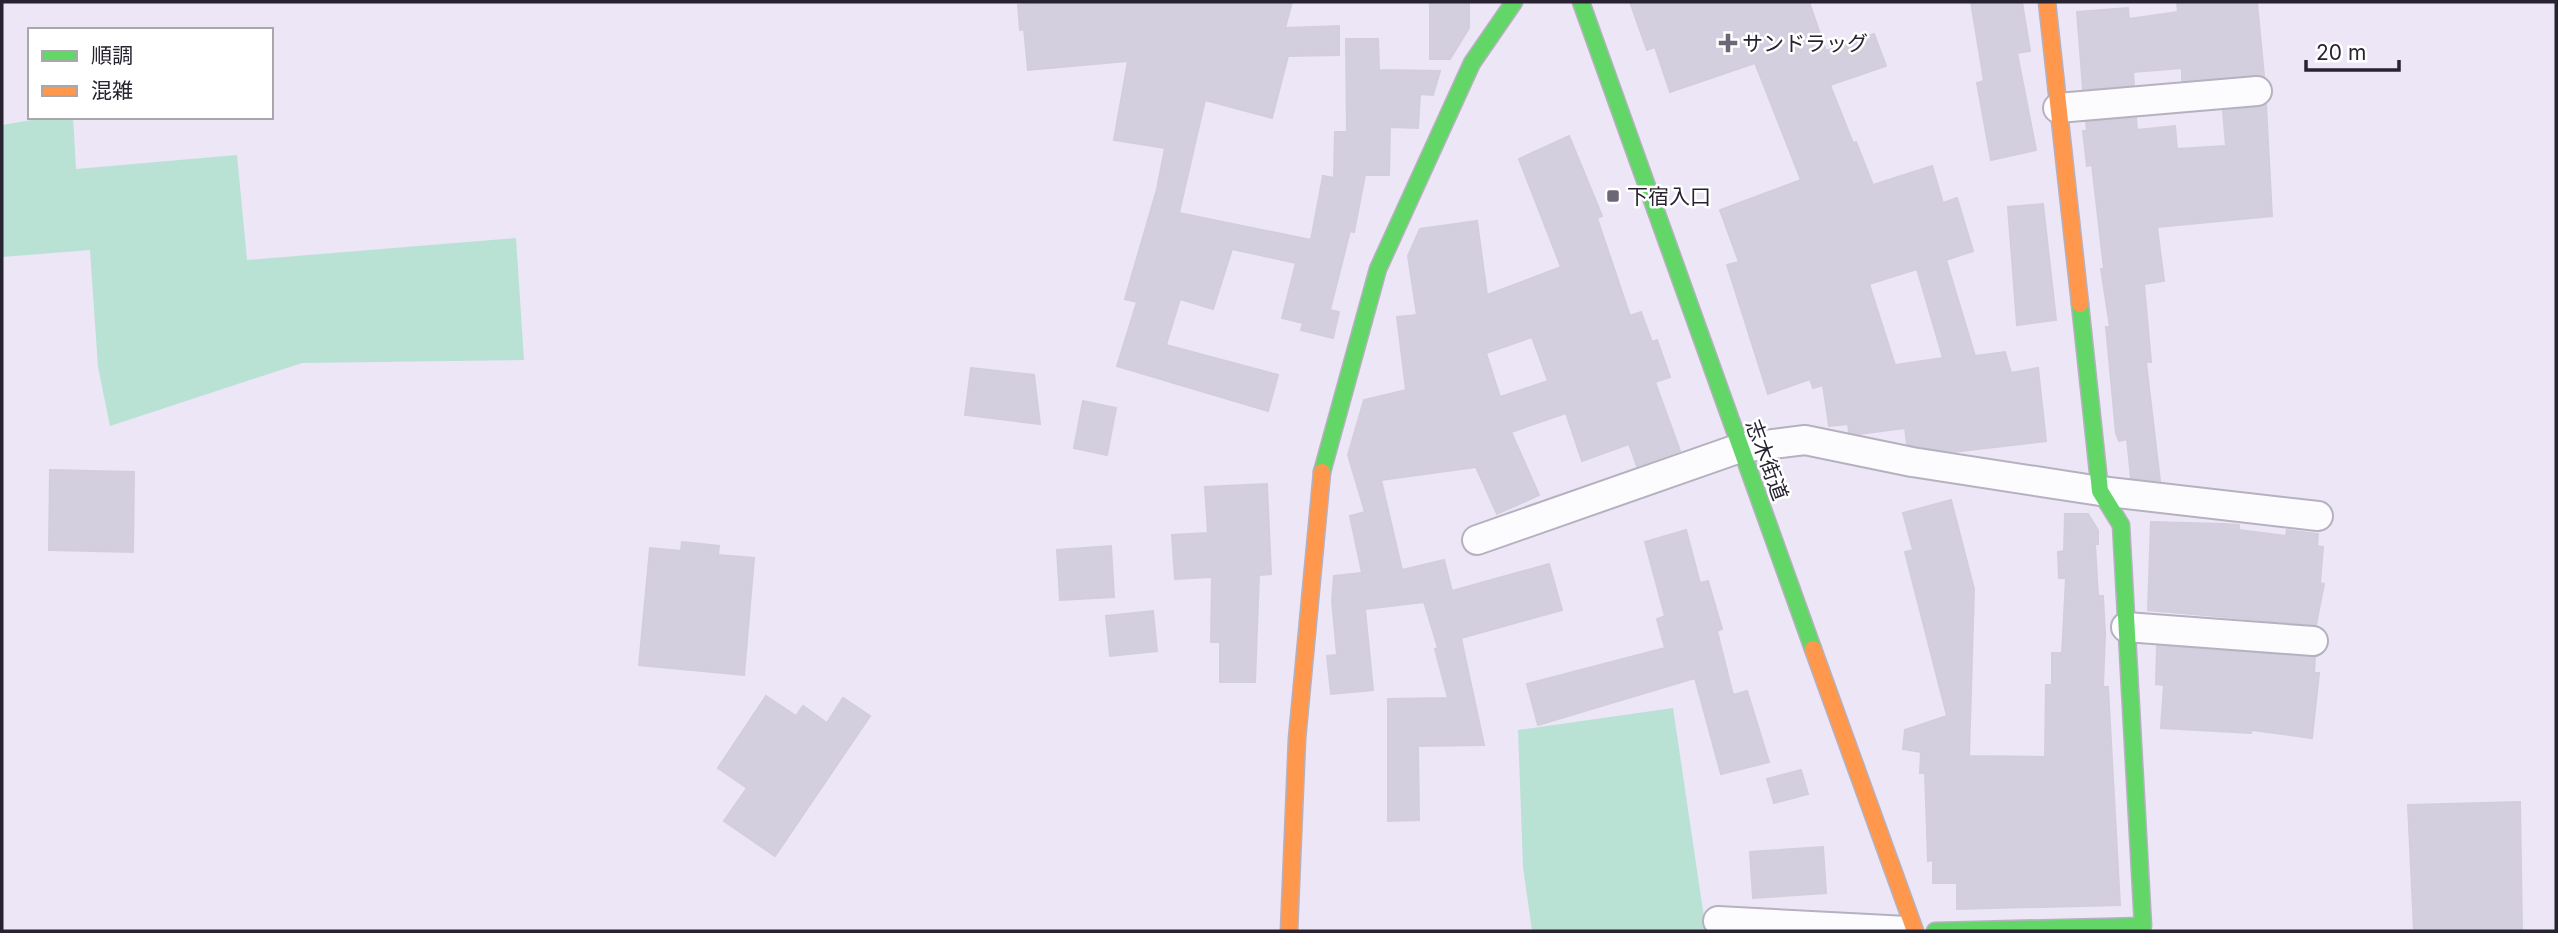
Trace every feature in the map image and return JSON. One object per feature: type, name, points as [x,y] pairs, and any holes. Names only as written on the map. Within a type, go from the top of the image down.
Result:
[{"type":"street","points":[[1289,931],[1297,739],[1322,467],[1378,269],[1472,63],[1514,2]]},
{"type":"street","name":"志木街道","points":[[1581,2],[1915,931]]},
{"type":"street","points":[[1934,931],[2143,926],[2121,525],[2100,491],[2047,2]]},
{"type":"street","points":[[2058,108],[2257,92]]},
{"type":"street","points":[[1477,540],[1741,448],[1805,440],[1912,462],[2100,491],[2318,516]]},
{"type":"street","points":[[2126,627],[2313,641]]},
{"type":"street","points":[[1717,921],[1907,931]]},
{"type":"green space","points":[[37,119],[73,119],[76,169],[237,155],[247,260],[516,238],[524,360],[302,363],[110,426],[98,367],[90,250],[2,257],[2,125]]},
{"type":"green space","points":[[1673,708],[1706,931],[1532,931],[1523,867],[1518,730]]},
{"type":"building","points":[[1049,2],[1292,2],[1285,28],[1339,26],[1339,55],[1288,56],[1272,118],[1205,100],[1179,213],[1311,240],[1323,176],[1334,178],[1335,132],[1347,132],[1346,39],[1378,39],[1379,70],[1440,71],[1433,95],[1420,94],[1418,128],[1390,127],[1389,175],[1365,175],[1354,232],[1350,231],[1330,310],[1339,312],[1333,338],[1301,330],[1303,323],[1282,318],[1296,263],[1232,249],[1213,309],[1180,299],[1166,345],[1278,375],[1268,411],[1117,366],[1137,302],[1125,299],[1157,189],[1165,148],[1114,140],[1128,61],[1028,70],[1024,29],[1020,30],[1018,5]]},
{"type":"building","points":[[1430,2],[1469,2],[1469,28],[1450,59],[1430,59]]},
{"type":"building","points":[[1630,2],[1809,2],[1826,51],[1874,34],[1886,66],[1830,85],[1853,143],[1856,142],[1873,185],[1932,166],[1943,203],[1957,198],[1973,251],[1946,260],[1975,356],[2005,352],[2011,373],[2038,368],[2046,441],[1953,452],[1915,446],[1907,444],[1905,428],[1859,434],[1849,432],[1848,424],[1829,426],[1823,385],[1813,388],[1810,379],[1768,394],[1727,265],[1739,262],[1720,210],[1801,180],[1755,63],[1670,92],[1655,47],[1647,50]],"holes":[[[1917,269],[1943,358],[1895,365],[1869,284]]]},
{"type":"building","points":[[1971,2],[2022,2],[2030,51],[2017,53],[2036,150],[1991,160],[1977,83],[1984,81]]},
{"type":"building","points":[[2177,2],[2257,2],[2264,76],[2182,81],[2182,68],[2133,72],[2134,85],[2083,89],[2077,12],[2128,8],[2129,19],[2178,12]]},
{"type":"building","points":[[2266,105],[2272,216],[2157,227],[2164,281],[2144,284],[2151,362],[2146,362],[2160,481],[2131,478],[2127,439],[2119,441],[2116,433],[2106,327],[2110,327],[2101,269],[2104,269],[2092,165],[2087,166],[2083,131],[2087,131],[2086,122],[2136,118],[2137,130],[2175,126],[2177,149],[2226,146],[2223,111]]},
{"type":"building","points":[[1569,136],[1602,216],[1597,218],[1630,316],[1641,312],[1652,342],[1657,340],[1670,377],[1655,382],[1680,451],[1637,466],[1629,444],[1582,461],[1566,413],[1511,432],[1539,495],[1497,514],[1476,467],[1381,480],[1402,570],[1444,560],[1452,591],[1549,564],[1562,610],[1461,638],[1484,745],[1418,746],[1419,820],[1388,821],[1388,699],[1448,698],[1435,649],[1438,648],[1424,602],[1365,609],[1373,690],[1331,694],[1327,656],[1337,655],[1332,601],[1334,576],[1362,573],[1350,516],[1365,512],[1348,455],[1364,400],[1406,390],[1397,317],[1417,315],[1408,256],[1420,229],[1477,221],[1487,295],[1561,267],[1519,159]],"holes":[[[1532,337],[1548,381],[1500,397],[1486,353]]]},
{"type":"building","points":[[2043,204],[2056,320],[2017,325],[2008,207]]},
{"type":"building","points":[[971,368],[1034,375],[1040,424],[965,415]]},
{"type":"building","points":[[1083,401],[1116,408],[1107,455],[1074,448]]},
{"type":"building","points":[[50,470],[134,472],[133,552],[49,550]]},
{"type":"building","points":[[1267,484],[1271,574],[1259,575],[1255,682],[1220,682],[1220,642],[1211,642],[1212,577],[1175,579],[1172,535],[1208,533],[1205,487]]},
{"type":"building","points":[[1951,500],[1974,589],[1969,756],[2045,757],[2046,685],[2052,685],[2052,653],[2062,653],[2066,578],[2059,578],[2058,552],[2064,551],[2065,514],[2088,514],[2098,530],[2098,544],[2095,544],[2098,596],[2103,596],[2105,634],[2103,687],[2108,687],[2120,905],[1957,909],[1957,883],[1933,883],[1933,860],[1928,861],[1925,773],[1920,773],[1921,752],[1903,749],[1905,730],[1947,716],[1905,552],[1913,550],[1903,513]]},
{"type":"building","points":[[2151,522],[2239,525],[2239,530],[2286,536],[2287,530],[2318,534],[2317,546],[2323,547],[2320,583],[2324,584],[2316,625],[2148,610]]},
{"type":"building","points":[[1686,530],[1700,583],[1708,581],[1722,629],[1717,631],[1733,695],[1747,691],[1769,762],[1721,774],[1695,678],[1538,725],[1527,684],[1665,648],[1657,619],[1665,616],[1645,542]]},
{"type":"building","points":[[682,542],[719,546],[718,555],[754,558],[744,675],[639,665],[650,548],[681,551]]},
{"type":"building","points":[[1111,546],[1114,597],[1060,600],[1057,550]]},
{"type":"building","points":[[1153,611],[1157,651],[1110,656],[1106,616]]},
{"type":"building","points":[[2157,646],[2315,657],[2314,673],[2319,673],[2312,738],[2252,730],[2251,733],[2161,728],[2164,685],[2156,684]]},
{"type":"building","points":[[766,696],[796,716],[803,706],[827,723],[843,698],[870,716],[775,856],[724,821],[747,788],[718,768]]},
{"type":"building","points":[[1801,770],[1808,794],[1774,803],[1767,779]]},
{"type":"building","points":[[2520,802],[2522,931],[2414,931],[2408,805]]},
{"type":"building","points":[[1823,847],[1826,893],[1753,898],[1750,852]]},
{"type":"traffic: fast","points":[[1322,472],[1378,269],[1472,63],[1514,2]]},
{"type":"traffic: fast","points":[[1581,2],[1813,649]]},
{"type":"traffic: fast","points":[[1935,931],[2143,926],[2121,525],[2100,491],[2080,304]]},
{"type":"traffic: slow","points":[[2047,2],[2080,304]]},
{"type":"traffic: slow","points":[[1289,931],[1297,739],[1322,472]]},
{"type":"traffic: slow","points":[[1813,649],[1915,931]]},
{"type":"place","name":"サンドラッグ","points":[[1728,43]]},
{"type":"place","name":"下宿入口","points":[[1613,196]]}]
